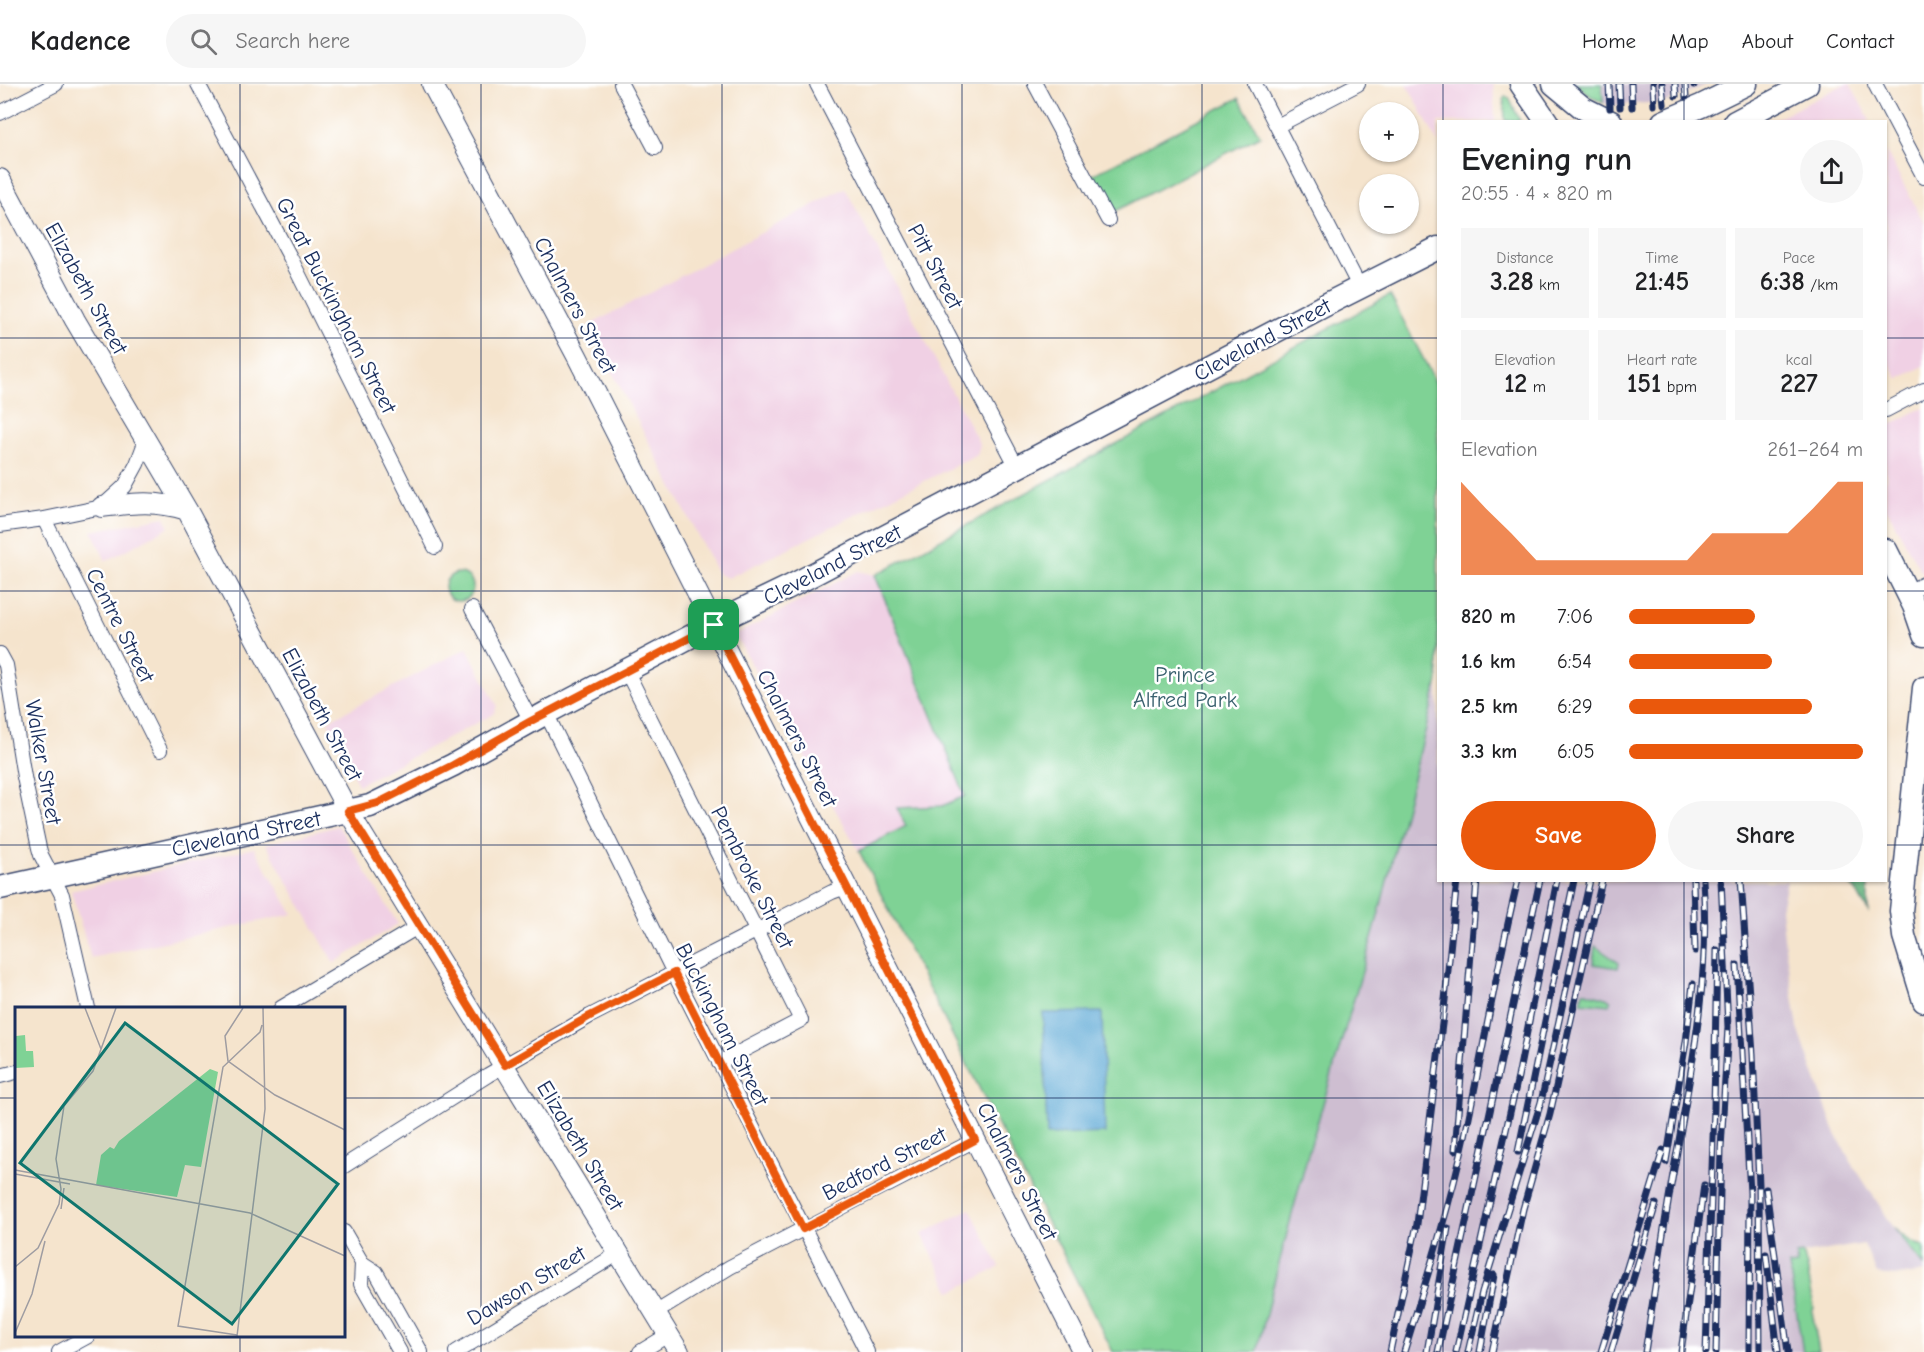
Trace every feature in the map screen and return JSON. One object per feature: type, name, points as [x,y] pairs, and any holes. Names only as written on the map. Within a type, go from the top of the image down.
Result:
[{"type":"main road","name":"Chalmers Street","points":[[432,84],[577,356],[1083,1352]]},
{"type":"main road","points":[[1520,84],[1533,120]]},
{"type":"main road","points":[[1520,84],[1546,120]]},
{"type":"main road","points":[[1548,84],[1575,120]]},
{"type":"main road","points":[[1554,84],[1583,108],[1607,120]]},
{"type":"main road","points":[[1668,120],[1746,84]]},
{"type":"main road","points":[[1739,120],[1807,84]]},
{"type":"main road","name":"Elizabeth Street","points":[[0,179],[75,320],[187,510],[348,811],[679,1352]]},
{"type":"main road","name":"Cleveland Street","points":[[0,888],[378,803],[453,765],[627,670],[1437,249]]},
{"type":"main road","points":[[102,507],[142,502],[166,503],[187,510]]},
{"type":"main road","points":[[1887,551],[1916,588],[1924,635]]},
{"type":"main road","points":[[1924,688],[1920,767],[1901,911],[1904,936],[1924,1001]]},
{"type":"street","points":[[0,113],[56,84]]},
{"type":"street","name":"Great Buckingham Street","points":[[198,84],[290,257],[435,547]]},
{"type":"street","points":[[621,84],[655,148]]},
{"type":"street","name":"Pitt Street","points":[[817,84],[1017,467]]},
{"type":"street","points":[[1035,84],[1108,220]]},
{"type":"street","points":[[1255,84],[1360,288]]},
{"type":"street","points":[[1277,126],[1358,84]]},
{"type":"street","points":[[1875,84],[1924,177]]},
{"type":"street","points":[[1887,410],[1924,390]]},
{"type":"street","points":[[0,525],[102,507],[125,486],[146,440]]},
{"type":"street","name":"Centre Street","points":[[44,519],[160,750]]},
{"type":"street","points":[[472,609],[538,717]]},
{"type":"street","name":"Walker Street","points":[[2,662],[41,855],[62,895],[88,1007]]},
{"type":"street","name":"Pembroke Street","points":[[627,670],[801,1020],[719,1063]]},
{"type":"street","name":"Buckingham Street","points":[[538,717],[674,973],[867,1352]]},
{"type":"street","points":[[345,1165],[505,1065],[590,1016],[828,894],[846,887]]},
{"type":"street","points":[[283,1007],[419,926]]},
{"type":"street","points":[[0,1076],[15,1072]]},
{"type":"street","name":"Bedford Street","points":[[655,1312],[730,1266],[975,1140]]},
{"type":"street","points":[[345,1234],[362,1263],[376,1272],[422,1352]]},
{"type":"street","name":"Dawson Street","points":[[456,1352],[619,1253]]},
{"type":"street","points":[[362,1263],[362,1284],[400,1352]]},
{"type":"street","points":[[640,1352],[668,1335]]},
{"type":"street","points":[[59,1352],[85,1337]]},
{"type":"shaded area","points":[[1407,84],[1493,84],[1495,120],[1437,120],[1437,141],[1419,107],[1419,102],[1416,102]]},
{"type":"shaded area","points":[[1602,84],[1708,84],[1666,102],[1612,105],[1603,103]]},
{"type":"shaded area","points":[[1845,84],[1850,84],[1869,120],[1774,120]]},
{"type":"shaded area","points":[[1887,153],[1924,223],[1924,366],[1898,379],[1887,357]]},
{"type":"shaded area","points":[[845,188],[980,445],[977,455],[728,578],[718,574],[588,326]]},
{"type":"shaded area","points":[[1924,407],[1924,570],[1921,572],[1887,509],[1887,426]]},
{"type":"shaded area","points":[[165,517],[169,527],[106,561],[92,531]]},
{"type":"shaded area","points":[[858,571],[875,575],[965,796],[943,806],[897,808],[906,826],[859,851],[735,635]]},
{"type":"shaded area","points":[[467,648],[497,705],[494,714],[358,785],[328,721]]},
{"type":"shaded area","points":[[1437,685],[1437,882],[1787,882],[1781,909],[1785,946],[1798,1028],[1809,1060],[1835,1132],[1850,1160],[1894,1228],[1924,1266],[1924,1272],[1899,1276],[1877,1274],[1864,1244],[1803,1254],[1814,1308],[1812,1311],[1819,1352],[1257,1352],[1307,1158],[1375,928]]},
{"type":"shaded area","points":[[338,826],[398,924],[334,963],[266,844]]},
{"type":"shaded area","points":[[254,848],[293,914],[91,958],[71,891]]},
{"type":"shaded area","points":[[970,1209],[1000,1267],[951,1292],[922,1234]]},
{"type":"green space","points":[[1576,84],[1602,84],[1603,103],[1592,97]]},
{"type":"green space","points":[[1505,96],[1509,98],[1520,120],[1505,120]]},
{"type":"green space","points":[[1239,98],[1260,136],[1112,213],[1092,175]]},
{"type":"green space","name":"Prince Alfred Park","points":[[1390,295],[1437,385],[1437,685],[1375,928],[1307,1158],[1257,1352],[1113,1352],[859,851],[906,826],[897,808],[942,806],[965,796],[875,575]]},
{"type":"green space","points":[[459,573],[469,577],[473,587],[469,597],[459,601],[449,597],[445,587],[449,577]]},
{"type":"green space","points":[[1847,882],[1868,882],[1868,911],[1856,891]]},
{"type":"green space","points":[[1595,946],[1619,963],[1618,968],[1593,964]]},
{"type":"green space","points":[[1583,991],[1606,998],[1611,1001],[1610,1005],[1581,1002]]},
{"type":"green space","points":[[1894,1228],[1908,1240],[1924,1246],[1924,1266]]},
{"type":"green space","points":[[1803,1254],[1814,1308],[1812,1311],[1819,1352],[1803,1352],[1789,1266],[1797,1265],[1796,1255]]},
{"type":"water","points":[[1102,1012],[1105,1133],[1047,1135],[1043,1013]]},
{"type":"railway","points":[[1609,84],[1610,108]]},
{"type":"railway","points":[[1619,84],[1620,107]]},
{"type":"railway","points":[[1631,84],[1632,107]]},
{"type":"railway","points":[[1653,84],[1654,105]]},
{"type":"railway","points":[[1662,84],[1664,104]]},
{"type":"railway","points":[[1675,84],[1676,96]]},
{"type":"railway","points":[[1685,84],[1686,97]]},
{"type":"railway","points":[[1390,1352],[1417,1224],[1445,1000],[1457,882]]},
{"type":"railway","points":[[1455,1150],[1477,882]]},
{"type":"railway","points":[[1404,1352],[1459,1163],[1518,882]]},
{"type":"railway","points":[[1438,1352],[1540,882]]},
{"type":"railway","points":[[1456,1352],[1518,1077],[1557,882]]},
{"type":"railway","points":[[1518,1152],[1574,882]]},
{"type":"railway","points":[[1468,1352],[1482,1292],[1541,1102],[1590,882]]},
{"type":"railway","points":[[1492,1352],[1523,1209],[1550,1114],[1602,882]]},
{"type":"railway","points":[[1693,882],[1695,951]]},
{"type":"railway","points":[[1645,1352],[1697,1031],[1704,956],[1703,882]]},
{"type":"railway","points":[[1716,1352],[1721,1149],[1728,1027],[1721,882]]},
{"type":"railway","points":[[1741,882],[1759,1185],[1760,1352]]},
{"type":"railway","points":[[1706,1352],[1717,950]]},
{"type":"railway","points":[[1737,965],[1750,1193],[1749,1352]]},
{"type":"railway","points":[[1666,1162],[1693,984]]},
{"type":"railway","points":[[1601,1352],[1663,1150]]},
{"type":"railway","points":[[1681,1352],[1704,1185]]},
{"type":"railway","points":[[1766,1189],[1788,1352]]},
{"type":"railway","points":[[1611,1352],[1656,1204]]},
{"type":"railway","points":[[1427,1352],[1448,1228]]},
{"type":"railway","points":[[1766,1254],[1778,1352]]},
{"type":"railway","points":[[1480,1352],[1494,1275]]},
{"type":"route","points":[[714,625],[975,1140],[803,1229],[674,973],[590,1016],[505,1065],[348,811],[378,803],[453,765],[531,721],[714,625]]}]
